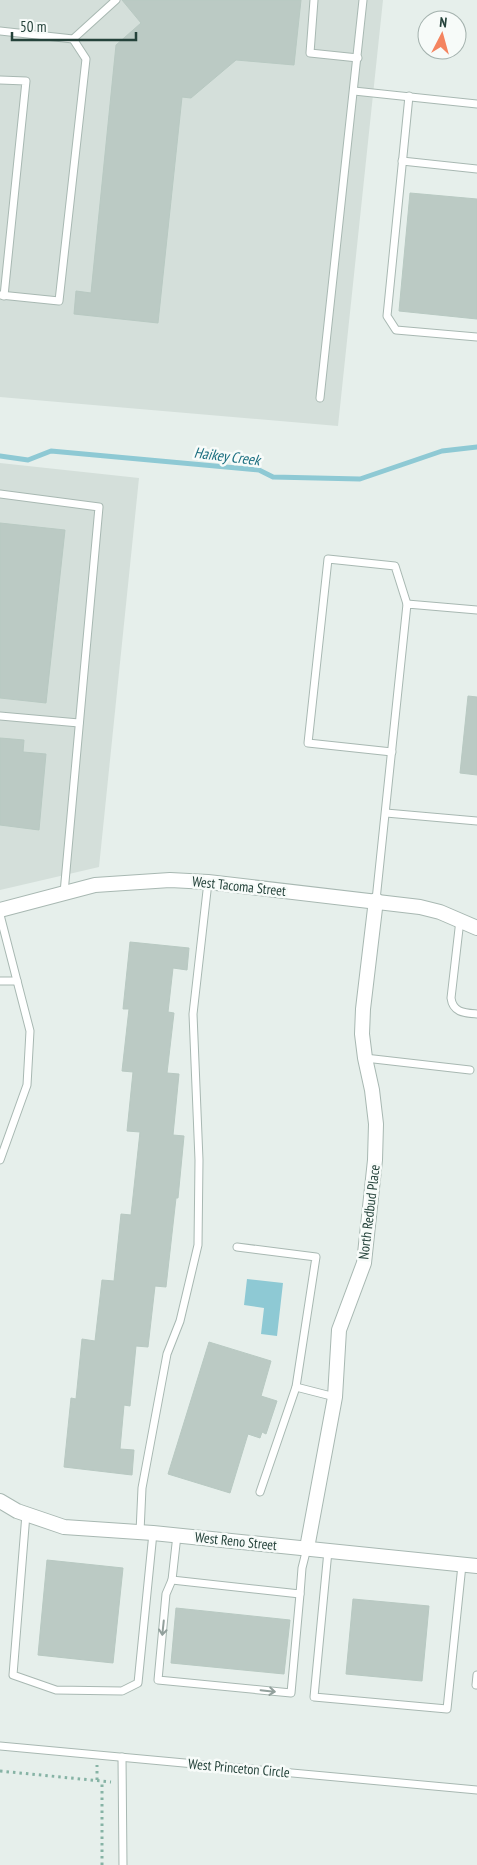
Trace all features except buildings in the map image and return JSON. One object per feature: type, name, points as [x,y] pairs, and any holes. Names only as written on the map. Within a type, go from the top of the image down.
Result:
[{"type":"street","name":"West Tacoma Street","points":[[0,910],[96,885],[170,880],[208,882],[376,900],[420,907],[460,920],[477,928]]},
{"type":"street","name":"North Redbud Place","points":[[307,1548],[335,1397],[339,1330],[364,1262],[375,1160],[376,1124],[362,1034],[363,1009],[376,900]]},
{"type":"street","name":"West Reno Street","points":[[0,1501],[26,1514],[64,1526],[147,1532],[477,1566]]},
{"type":"lane","points":[[0,31],[73,39],[116,0]]},
{"type":"lane","points":[[314,0],[310,52],[358,58]]},
{"type":"lane","points":[[320,398],[363,0]]},
{"type":"lane","points":[[0,80],[26,82],[2,295],[59,301],[86,59],[73,39]]},
{"type":"lane","points":[[354,91],[477,104]]},
{"type":"lane","points":[[409,96],[387,316],[396,330],[477,337]]},
{"type":"lane","points":[[402,162],[477,169]]},
{"type":"lane","points":[[0,494],[99,507],[64,894]]},
{"type":"lane","points":[[376,900],[386,813],[407,604],[395,566],[328,559],[308,743],[392,752]]},
{"type":"lane","points":[[407,604],[477,610]]},
{"type":"lane","points":[[0,716],[78,723]]},
{"type":"lane","points":[[386,813],[477,821]]},
{"type":"lane","points":[[26,1514],[13,1675],[56,1690],[122,1691],[138,1683],[147,1532],[142,1488],[167,1354],[180,1321],[198,1245],[199,1160],[193,1014],[208,882]]},
{"type":"lane","points":[[0,915],[30,1031],[27,1085],[0,1160]]},
{"type":"lane","points":[[460,920],[451,998],[452,1005],[457,1010],[477,1014]]},
{"type":"lane","points":[[0,981],[17,981]]},
{"type":"lane","points":[[365,1058],[470,1070]]},
{"type":"lane","points":[[238,1247],[316,1257],[296,1387],[260,1492]]},
{"type":"lane","points":[[296,1387],[335,1397]]},
{"type":"lane","points":[[177,1535],[172,1580],[166,1594],[158,1680],[291,1693],[302,1568],[307,1548]]},
{"type":"lane","points":[[328,1551],[314,1697],[446,1710],[462,1565]]},
{"type":"lane","points":[[172,1580],[300,1594]]},
{"type":"lane","points":[[476,1685],[477,1675]]},
{"type":"lane","name":"West Princeton Circle","points":[[0,1746],[477,1790]]},
{"type":"lane","points":[[122,1758],[122,1865]]},
{"type":"path","points":[[97,1780],[97,1765],[103,1764]]},
{"type":"path","points":[[0,1770],[117,1782]]},
{"type":"path","points":[[102,1781],[102,1865]]},
{"type":"shaded area","points":[[0,0],[383,0],[338,426],[0,397]]},
{"type":"shaded area","points":[[0,463],[139,478],[99,867],[0,890]]},
{"type":"water","points":[[247,1279],[283,1283],[277,1336],[261,1334],[264,1308],[244,1305]]},
{"type":"waterway","name":"Haikey Creek","points":[[0,456],[28,460],[51,451],[259,470],[273,477],[360,479],[442,451],[477,447]]}]
